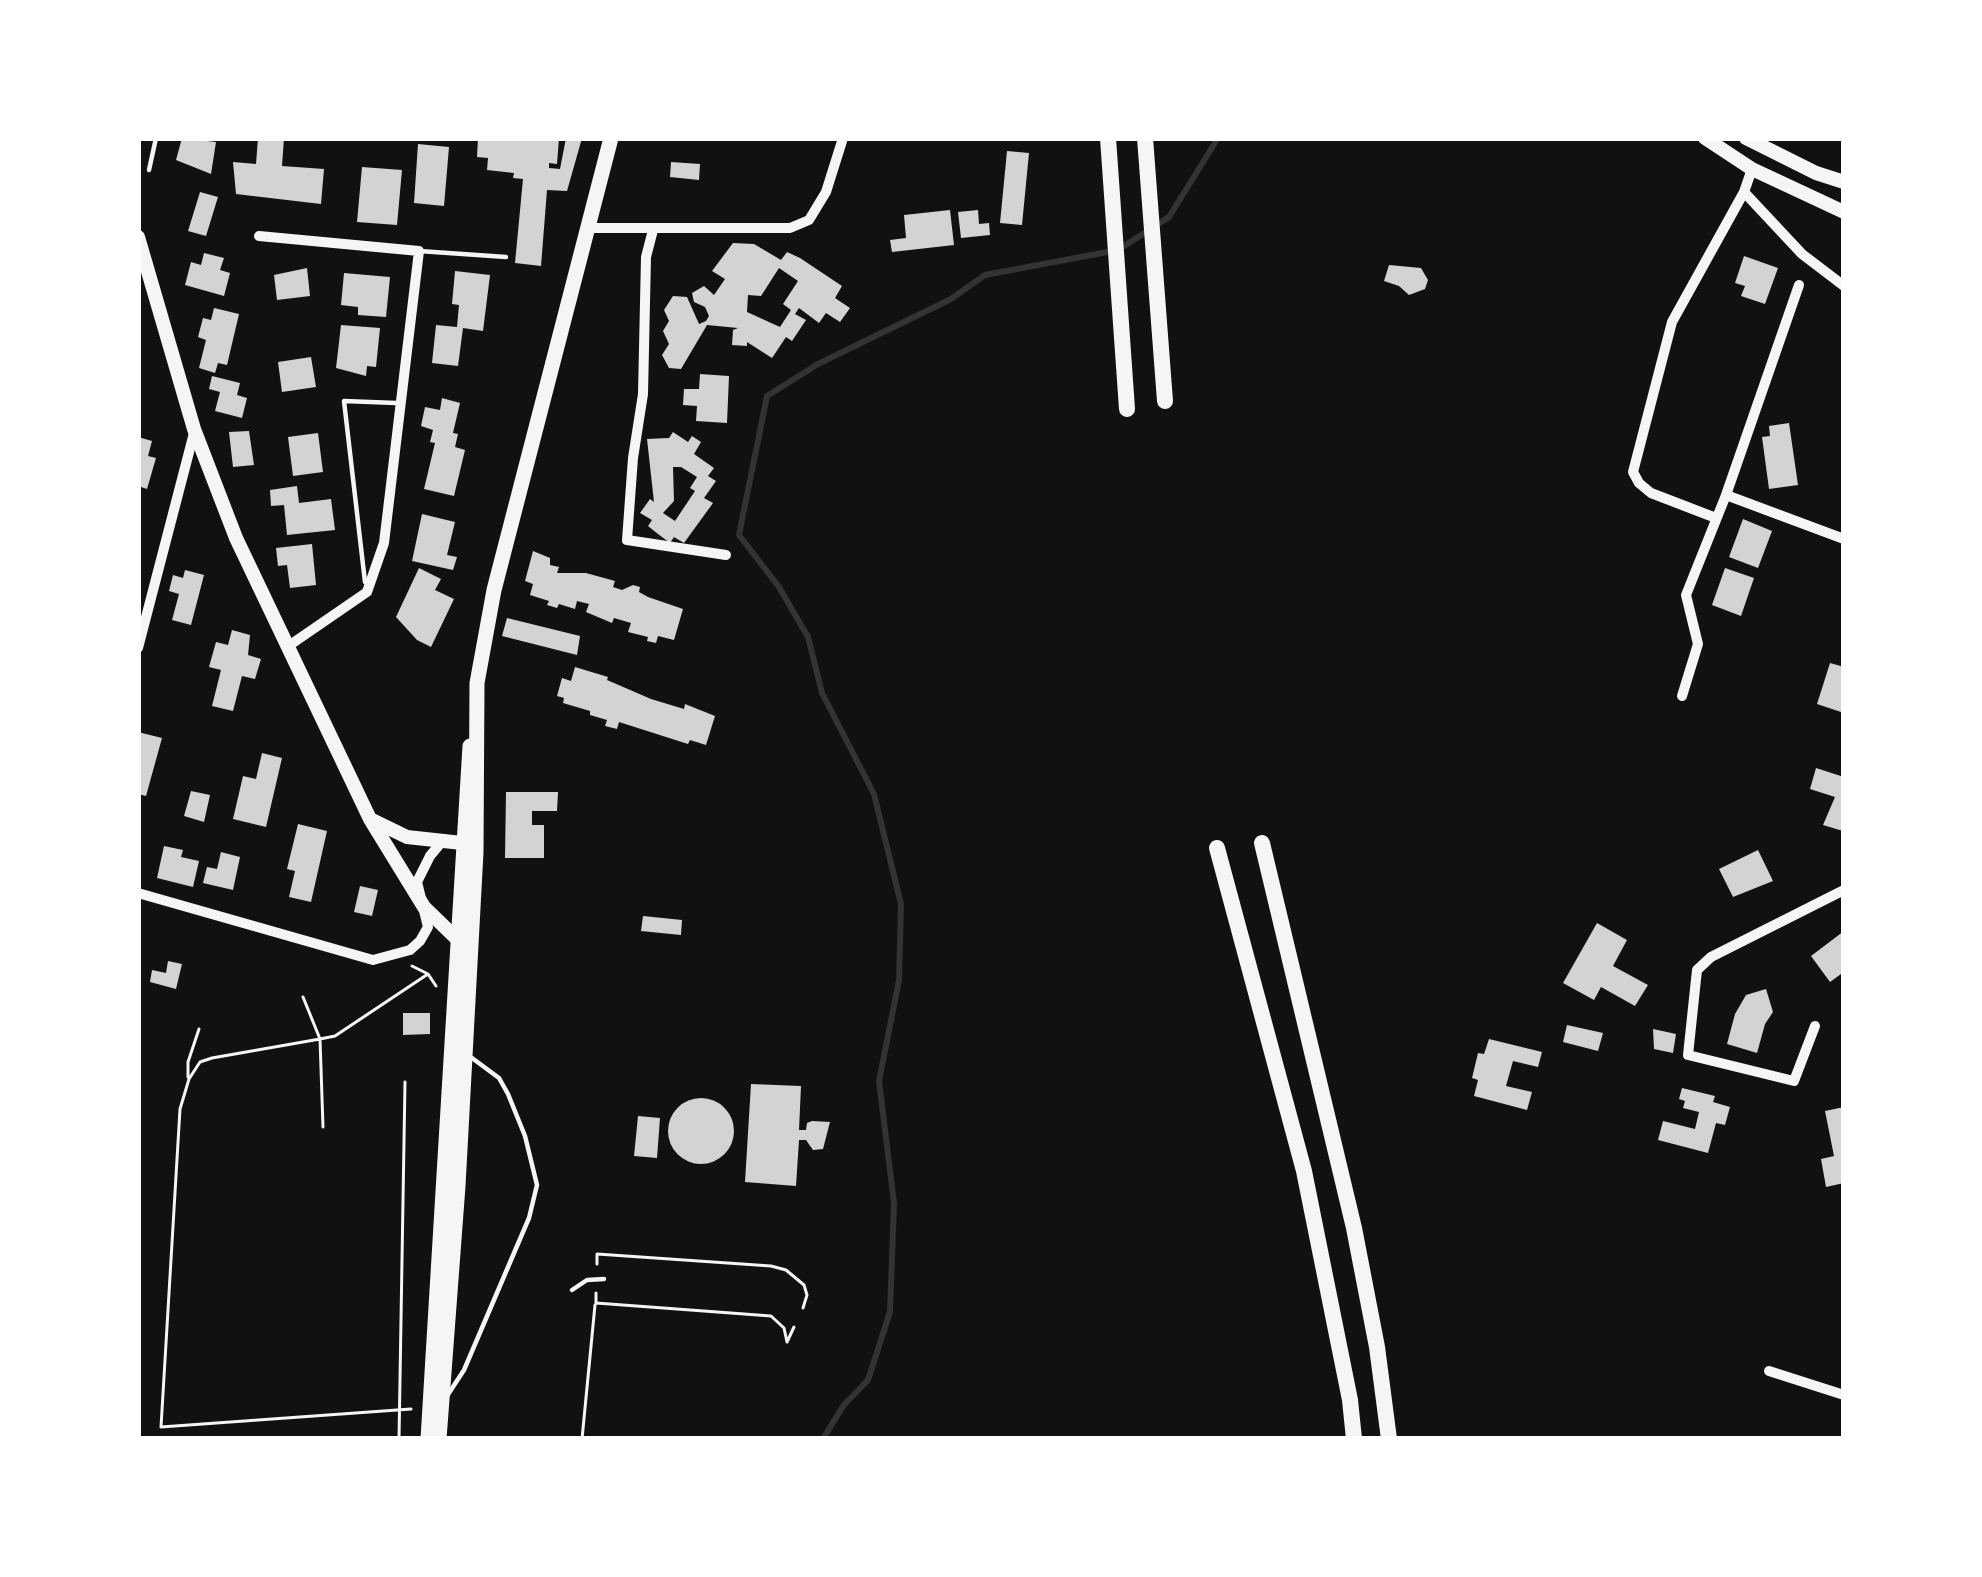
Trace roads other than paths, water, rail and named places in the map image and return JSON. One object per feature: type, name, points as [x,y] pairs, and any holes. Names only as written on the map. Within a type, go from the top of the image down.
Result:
[{"type":"highway","points":[[1108,138],[1127,409]]},
{"type":"highway","points":[[1145,138],[1166,401]]},
{"type":"highway","points":[[1262,843],[1358,1246],[1388,1439]]},
{"type":"highway","points":[[1217,848],[1304,1172],[1354,1439]]},
{"type":"main road","points":[[440,1439],[465,1050],[476,713],[489,613],[611,138]]},
{"type":"main road","points":[[1705,138],[1752,169],[1844,212]]},
{"type":"main road","points":[[1746,138],[1844,182]]},
{"type":"main road","points":[[138,238],[194,429],[236,538],[370,819],[424,907],[456,938]]},
{"type":"main road","points":[[370,819],[407,837],[444,839],[469,847]]},
{"type":"main road","points":[[428,1439],[456,938],[469,847]]},
{"type":"street","points":[[588,228],[790,228],[809,220],[826,192],[843,138]]},
{"type":"street","points":[[1716,518],[1652,493],[1633,472],[1672,322],[1744,193],[1752,169]]},
{"type":"street","points":[[1744,193],[1802,254],[1844,286]]},
{"type":"street","points":[[652,230],[646,257],[643,394],[627,540],[726,555]]},
{"type":"street","points":[[259,236],[419,250],[384,543],[367,592],[287,647]]},
{"type":"street","points":[[1682,696],[1698,644],[1686,595],[1726,495],[1798,285]]},
{"type":"street","points":[[138,648],[194,429]]},
{"type":"street","points":[[1726,495],[1844,538]]},
{"type":"street","points":[[138,893],[373,960],[410,950],[420,941],[428,927],[417,882],[444,839]]},
{"type":"street","points":[[1815,1026],[1794,1081],[1688,1055],[1697,970],[1711,957],[1844,890]]},
{"type":"street","points":[[1769,1370],[1844,1395]]},
{"type":"lane","points":[[148,170],[156,138]]},
{"type":"lane","points":[[419,250],[506,257]]},
{"type":"lane","points":[[367,592],[344,401],[402,404]]},
{"type":"lane","points":[[444,1401],[464,1370],[530,1218],[537,1185],[508,1094],[499,1078],[465,1050]]},
{"type":"lane","points":[[572,1290],[587,1280],[604,1279]]},
{"type":"waterway","points":[[823,1439],[843,1406],[868,1380],[890,1312],[894,1203],[879,1081],[899,980],[901,904],[874,794],[822,693],[808,637],[779,587],[739,535],[767,396],[818,364],[951,299],[985,275],[1118,250],[1169,217],[1218,138]]}]
